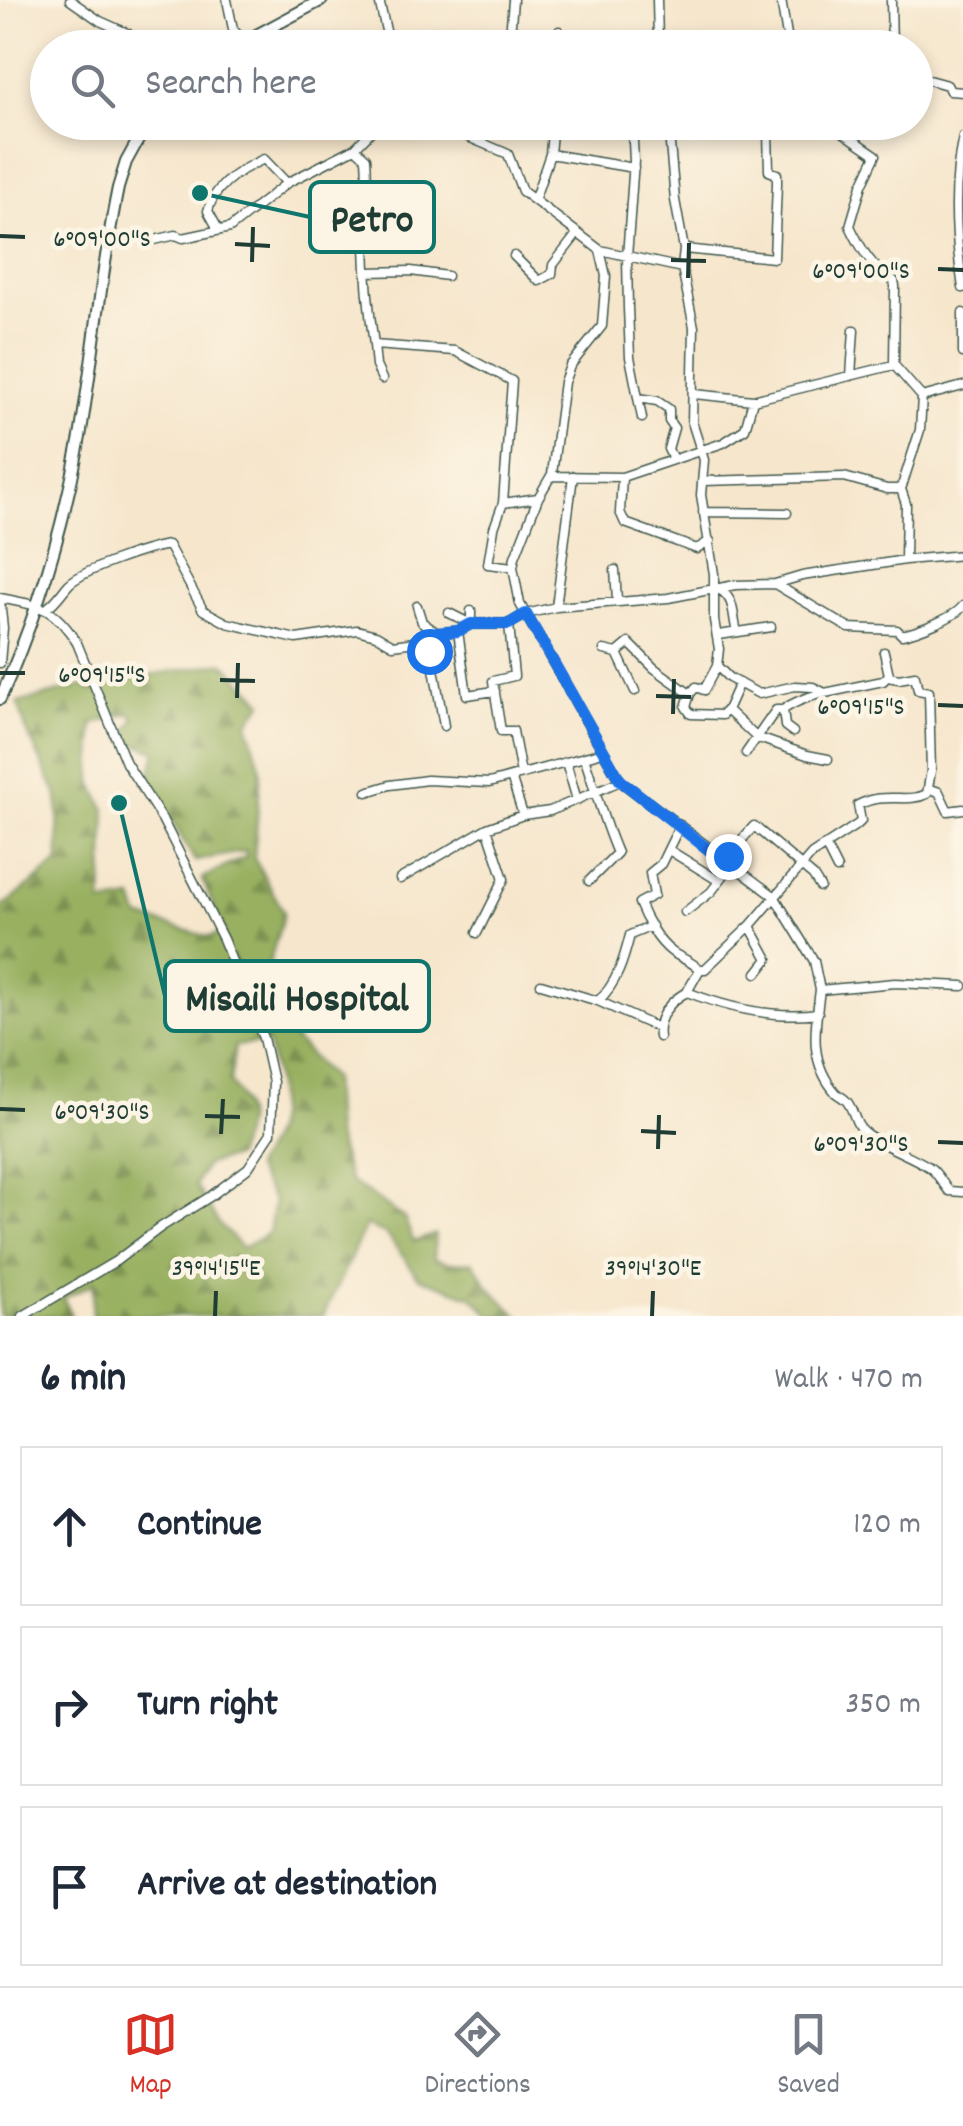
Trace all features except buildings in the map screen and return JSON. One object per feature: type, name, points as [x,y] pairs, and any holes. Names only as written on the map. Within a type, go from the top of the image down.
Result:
[{"type":"main road","points":[[262,30],[306,4],[322,0]]},
{"type":"main road","points":[[0,699],[41,607],[79,440],[118,188],[138,140]]},
{"type":"street","points":[[70,0],[121,30]]},
{"type":"street","points":[[227,0],[233,30]]},
{"type":"street","points":[[379,0],[386,30]]},
{"type":"street","points":[[510,30],[513,0]]},
{"type":"street","points":[[657,0],[658,30]]},
{"type":"street","points":[[781,0],[786,30]]},
{"type":"street","points":[[892,0],[892,30]]},
{"type":"street","points":[[933,81],[947,84],[950,91],[963,92]]},
{"type":"street","points":[[963,137],[957,158],[956,220],[963,288]]},
{"type":"street","points":[[150,241],[230,228],[287,183],[356,148],[363,140]]},
{"type":"street","points":[[475,140],[508,154],[522,191],[600,250],[682,268]]},
{"type":"street","points":[[535,198],[552,140]]},
{"type":"street","points":[[633,140],[628,257],[630,357],[642,418]]},
{"type":"street","points":[[670,140],[684,249],[682,268],[694,327],[694,432],[704,460],[703,512],[716,588],[714,620],[718,635],[717,666],[708,688],[696,688],[686,706],[692,714],[722,715],[739,683]]},
{"type":"street","points":[[684,249],[774,258],[778,184],[776,174],[769,170],[768,140]]},
{"type":"street","points":[[854,140],[876,155],[850,226],[863,243],[868,260],[894,281],[894,366],[922,397],[920,430],[901,489],[906,504],[905,560]]},
{"type":"street","points":[[356,148],[366,158],[366,272],[376,366],[382,379]]},
{"type":"street","points":[[550,154],[634,168]]},
{"type":"street","points":[[218,229],[208,211],[210,201],[245,168],[264,158],[287,183]]},
{"type":"street","points":[[369,188],[417,202]]},
{"type":"street","points":[[365,222],[393,227],[412,236],[422,250]]},
{"type":"street","points":[[514,256],[539,281],[552,274],[553,265],[577,234]]},
{"type":"street","points":[[600,250],[606,276],[602,326],[570,366],[564,382],[551,476],[538,498],[513,567],[520,604],[620,780],[774,896],[814,961],[820,990],[814,1051],[818,1066],[835,1092],[848,1103],[858,1126],[897,1148],[909,1160],[932,1169],[948,1190],[963,1192]]},
{"type":"street","points":[[366,272],[412,271],[447,276]]},
{"type":"street","points":[[963,314],[963,353]]},
{"type":"street","points":[[850,376],[854,330]]},
{"type":"street","points":[[374,346],[455,351],[512,381],[503,504],[488,564],[513,567]]},
{"type":"street","points":[[694,394],[753,400],[894,366]]},
{"type":"street","points":[[922,397],[963,386]]},
{"type":"street","points":[[640,398],[656,401],[669,410],[674,428],[668,448],[673,459]]},
{"type":"street","points":[[551,476],[622,477],[724,443],[745,429],[753,400]]},
{"type":"street","points":[[672,436],[694,432]]},
{"type":"street","points":[[556,607],[573,476]]},
{"type":"street","points":[[622,477],[620,512],[624,523],[696,549],[710,541]]},
{"type":"street","points":[[703,481],[844,477],[901,489]]},
{"type":"street","points":[[503,504],[538,498]]},
{"type":"street","points":[[703,512],[787,513]]},
{"type":"street","points":[[41,607],[56,602],[70,583],[142,550],[168,545],[203,610],[227,622],[296,640],[357,630],[394,644],[458,631],[471,624]]},
{"type":"street","points":[[449,613],[471,624],[509,624],[526,614],[556,607],[668,598],[716,588],[776,584],[817,573],[905,560],[963,556]]},
{"type":"street","points":[[615,570],[616,600]]},
{"type":"street","points":[[776,584],[850,628],[897,630],[902,635],[957,614],[963,606]]},
{"type":"street","points":[[716,588],[726,593],[733,604],[737,632]]},
{"type":"street","points":[[0,664],[0,599],[41,607],[68,628],[126,763],[162,819],[223,939],[263,1038],[273,1082],[271,1133],[248,1168],[116,1262],[23,1316]]},
{"type":"street","points":[[416,606],[433,636],[444,726]]},
{"type":"street","points":[[471,611],[471,624]]},
{"type":"street","points":[[509,624],[514,676],[493,681],[501,732],[513,731],[523,815]]},
{"type":"street","points":[[718,635],[771,627]]},
{"type":"street","points":[[458,631],[467,695],[495,692]]},
{"type":"street","points":[[618,653],[629,642],[654,668],[690,694]]},
{"type":"street","points":[[604,650],[618,653]]},
{"type":"street","points":[[884,652],[888,677]]},
{"type":"street","points":[[618,653],[635,691]]},
{"type":"street","points":[[717,666],[759,694],[786,686],[813,687],[825,693]]},
{"type":"street","points":[[680,825],[661,864],[650,873],[654,895],[639,902],[661,942],[674,954],[686,956],[705,969],[750,926],[802,866],[861,821],[858,805],[876,797],[918,798],[927,794],[931,771],[929,692],[918,690],[915,676],[895,680],[888,677],[868,686],[796,700],[783,710],[776,710],[746,753]]},
{"type":"street","points":[[727,710],[756,737],[807,756],[828,759]]},
{"type":"street","points":[[783,710],[785,726],[793,732]]},
{"type":"street","points":[[366,792],[427,780],[489,783],[603,752]]},
{"type":"street","points":[[584,757],[617,853],[589,881]]},
{"type":"street","points":[[566,762],[577,800]]},
{"type":"street","points":[[400,878],[487,828],[523,815],[550,811],[620,780]]},
{"type":"street","points":[[928,788],[939,792],[948,811],[963,808]]},
{"type":"street","points":[[686,912],[719,881],[754,826],[802,866],[820,887]]},
{"type":"street","points":[[477,933],[504,880],[487,828]]},
{"type":"street","points":[[825,845],[836,869]]},
{"type":"street","points":[[669,850],[719,881]]},
{"type":"street","points":[[598,1001],[616,976],[630,936],[652,926]]},
{"type":"street","points":[[750,926],[768,959],[757,973]]},
{"type":"street","points":[[541,984],[598,1001],[659,1033],[674,998],[687,992],[700,969]]},
{"type":"street","points":[[820,990],[895,984],[963,986]]},
{"type":"street","points":[[687,992],[725,1006],[767,1013],[818,1013]]},
{"type":"green space","points":[[224,663],[263,702],[248,723],[261,770],[254,858],[284,913],[266,974],[284,1028],[332,1078],[335,1134],[350,1181],[404,1218],[414,1242],[435,1234],[434,1259],[473,1262],[488,1286],[518,1316],[492,1316],[471,1296],[419,1278],[387,1235],[366,1225],[323,1316],[92,1316],[94,1283],[64,1298],[71,1316],[0,1316],[0,909],[59,862],[58,797],[18,703],[83,686]],"holes":[[[130,713],[135,718],[123,739],[156,751],[149,780],[195,861],[246,851],[246,857],[202,878],[224,932],[209,937],[139,917],[133,899],[102,904],[106,811],[92,782],[93,724]],[[267,1042],[277,1098],[276,1120],[254,1168],[274,1201],[269,1233],[242,1248],[219,1224],[195,1185],[207,1164],[235,1157],[243,1136],[244,1111],[230,1082],[235,1046]]]},
{"type":"place","name":"Petro","points":[[200,193]]},
{"type":"place","name":"Misaili Hospital","points":[[119,803]]},
{"type":"route","points":[[429,651],[429,640],[436,633],[458,631],[471,624],[509,624],[526,614],[620,780],[723,861],[728,856]]}]
